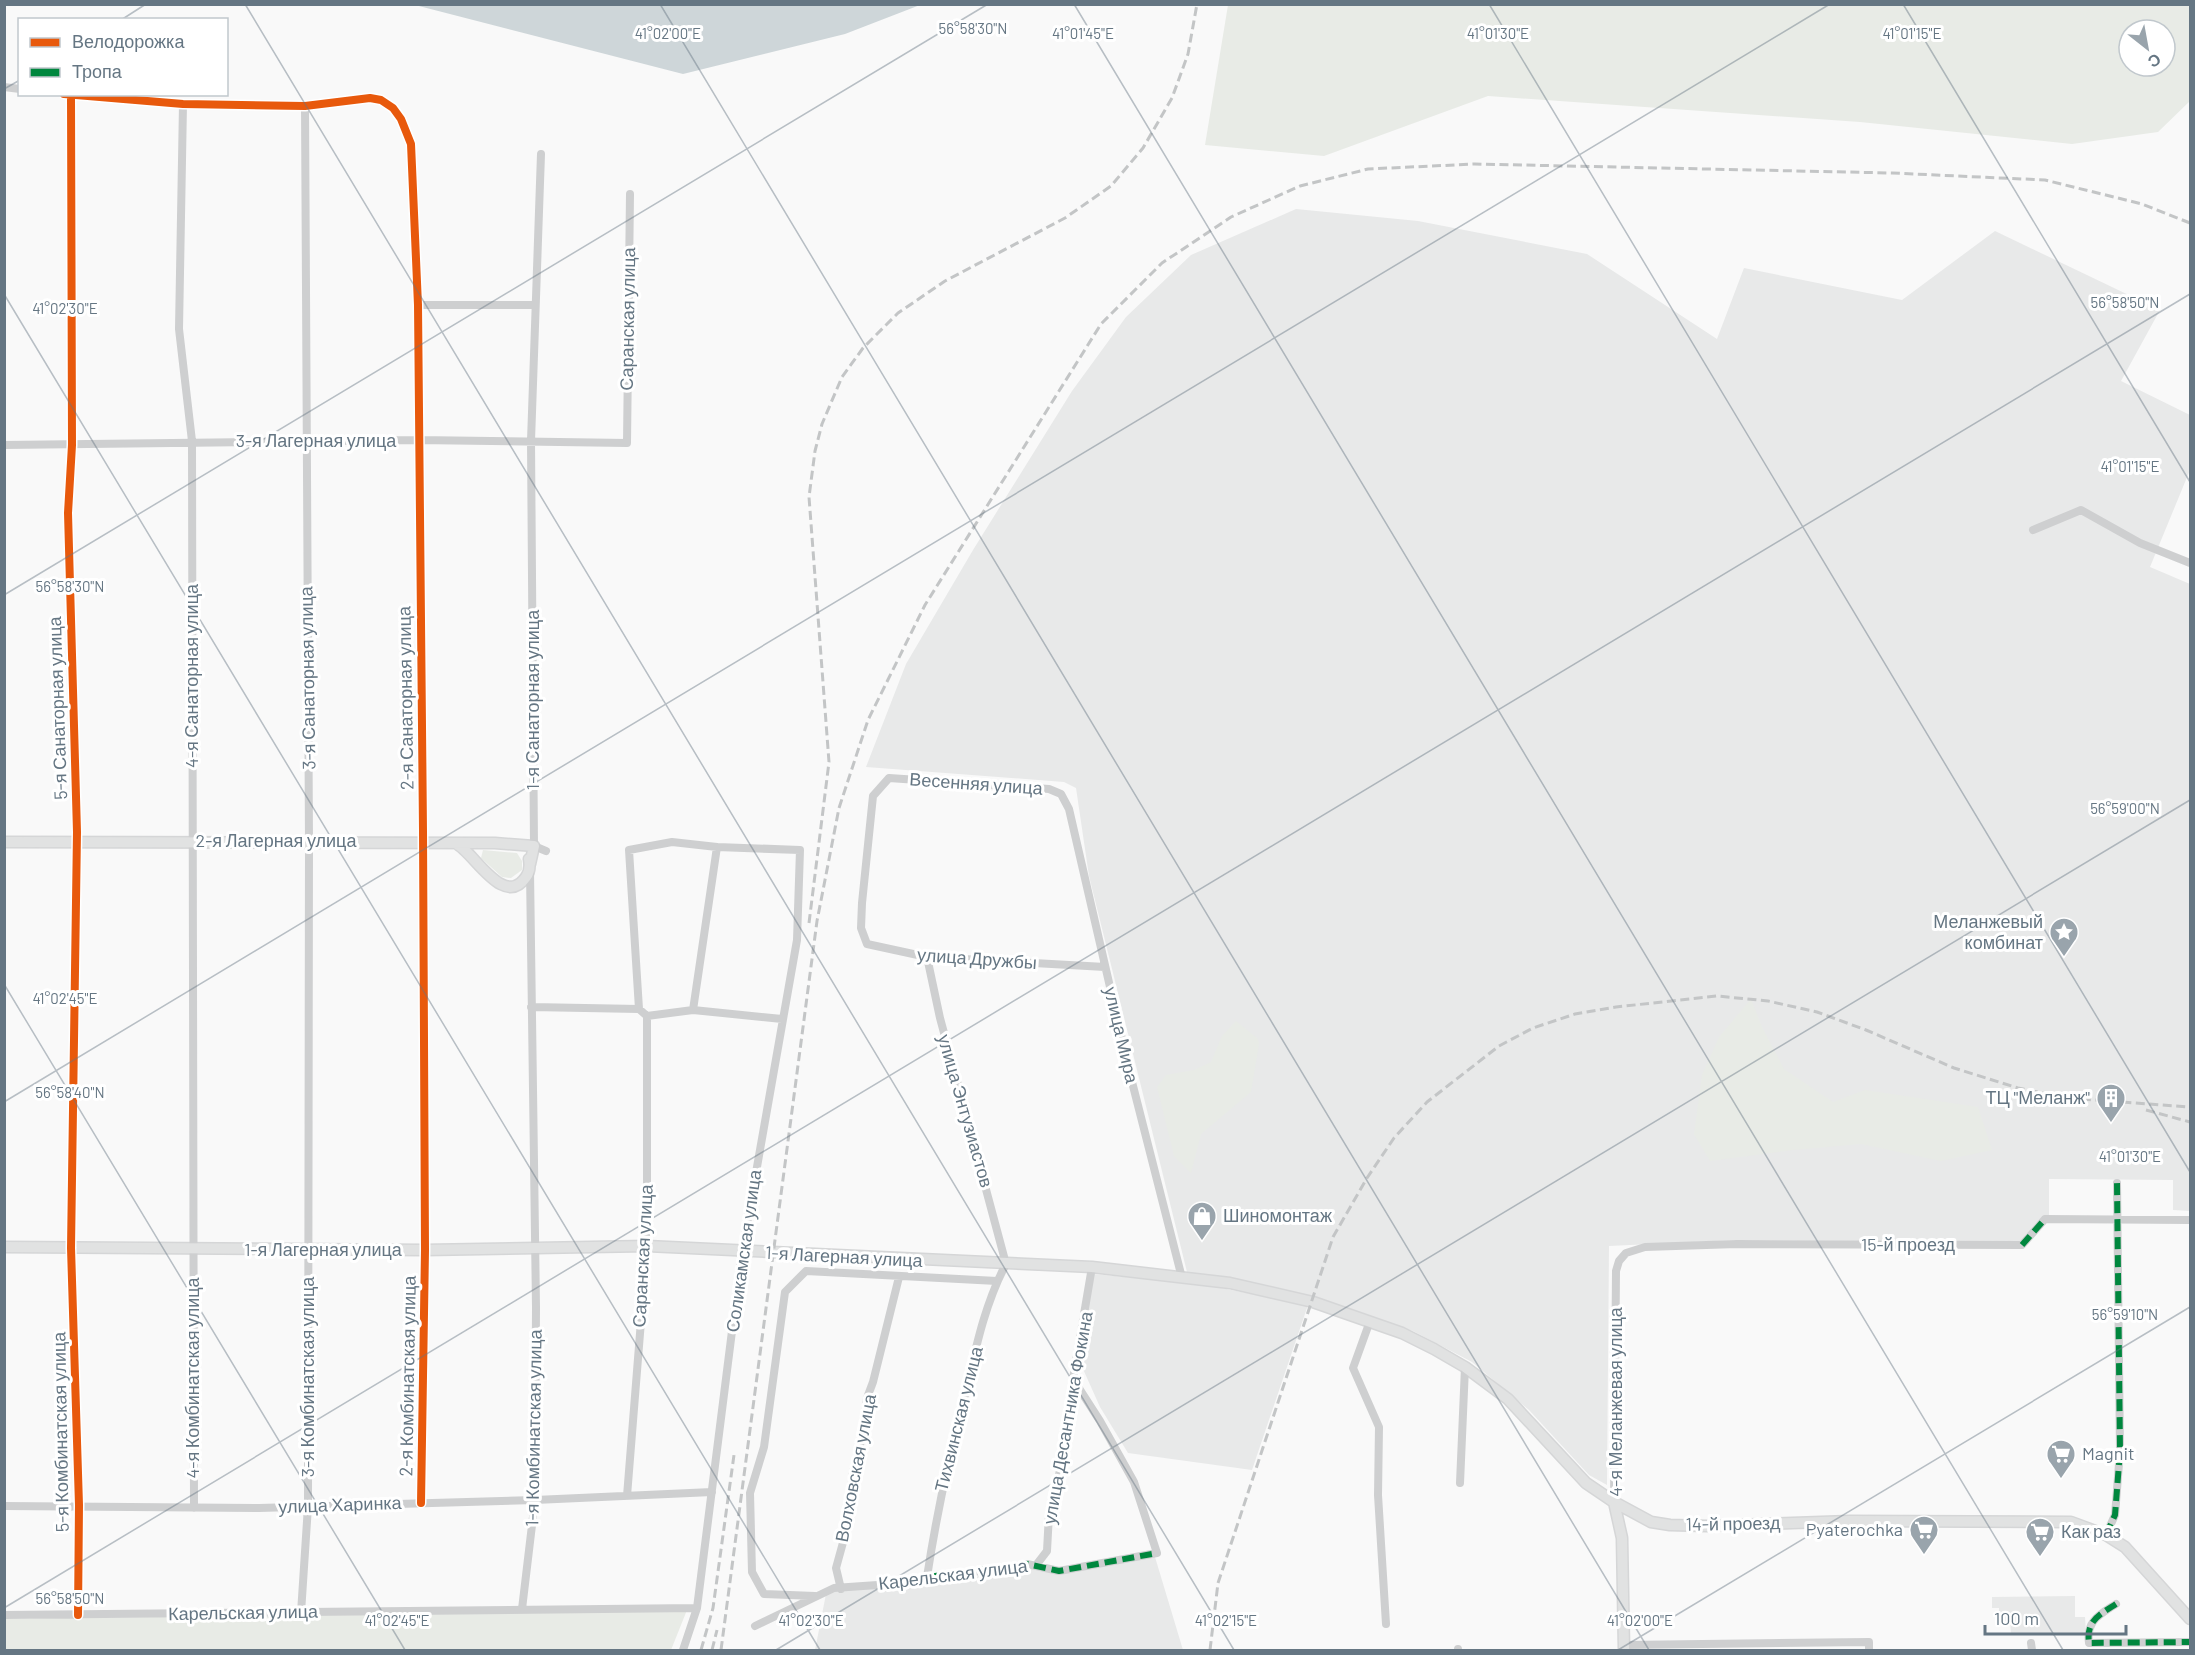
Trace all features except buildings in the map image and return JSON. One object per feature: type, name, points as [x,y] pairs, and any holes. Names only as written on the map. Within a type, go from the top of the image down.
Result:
[{"type":"main road","name":"2-я Лагерная улица","points":[[4,842],[423,841],[534,846]]},
{"type":"main road","points":[[455,843],[466,849],[480,868],[503,885],[515,885],[521,882],[526,878],[530,864],[525,851],[512,845]]},
{"type":"main road","name":"1-я Санаторная улица","points":[[530,864],[534,846]]},
{"type":"main road","name":"1-я Лагерная улица","points":[[4,1247],[425,1250],[646,1246],[1092,1268],[1182,1278],[1272,1292],[1402,1333],[1465,1367],[1508,1399],[1586,1483],[1614,1502]]},
{"type":"main road","name":"14-й проезд","points":[[1614,1502],[1651,1522],[1670,1525],[2071,1522],[2106,1535],[2139,1560],[2190,1619]]},
{"type":"main road","name":"4-я Меланжевая улица","points":[[1614,1502],[1622,1538],[1624,1648]]},
{"type":"street","name":"5-я Санаторная улица","points":[[68,96],[72,445],[68,513],[77,841],[71,1248]]},
{"type":"street","points":[[81,96],[183,104],[305,106]]},
{"type":"street","name":"2-я Санаторная улица","points":[[305,106],[370,98],[381,100],[393,108],[401,119],[411,144],[418,305],[417,440],[423,841],[425,1250]]},
{"type":"street","name":"4-я Санаторная улица","points":[[183,104],[179,329],[192,441],[193,1249]]},
{"type":"street","name":"3-я Санаторная улица","points":[[305,106],[305,441],[309,841],[308,1250]]},
{"type":"street","name":"1-я Санаторная улица","points":[[534,846],[531,441],[541,154]]},
{"type":"street","name":"Саранская улица","points":[[627,443],[630,194]]},
{"type":"street","points":[[418,305],[534,305]]},
{"type":"street","name":"3-я Лагерная улица","points":[[4,445],[417,440],[627,443]]},
{"type":"street","points":[[2033,530],[2081,510],[2140,543],[2190,563]]},
{"type":"street","name":"Весенняя улица","points":[[861,928],[873,796],[889,778],[1049,789],[1061,794]]},
{"type":"street","name":"улица Мира","points":[[1061,794],[1070,809],[1105,967],[1182,1278]]},
{"type":"street","points":[[639,1009],[629,850],[672,842],[717,847],[693,1010]]},
{"type":"street","name":"2-я Лагерная улица","points":[[534,846],[546,851]]},
{"type":"street","name":"Соликамская улица","points":[[683,1650],[697,1608],[742,1252],[797,940],[800,850],[717,847]]},
{"type":"street","name":"1-я Санаторная улица","points":[[530,864],[535,1247]]},
{"type":"street","name":"улица Дружбы","points":[[861,928],[867,944],[927,957],[1105,967]]},
{"type":"street","name":"улица Энтузиастов","points":[[927,957],[940,1018],[1006,1264]]},
{"type":"street","points":[[531,1006],[639,1009],[647,1016],[693,1010],[782,1019]]},
{"type":"street","name":"Саранская улица","points":[[627,1496],[646,1246],[647,1016]]},
{"type":"street","points":[[2106,1535],[2115,1515],[2120,1451],[2117,1183]]},
{"type":"street","name":"15-й проезд","points":[[1618,1261],[1626,1253],[1644,1247],[1666,1246],[1737,1244],[2022,1245],[2045,1219],[2190,1220]]},
{"type":"street","name":"1-я Комбинатская улица","points":[[522,1610],[535,1500],[535,1247]]},
{"type":"street","name":"5-я Комбинатская улица","points":[[71,1248],[79,1505],[78,1615]]},
{"type":"street","name":"4-я Комбинатская улица","points":[[193,1249],[194,1508]]},
{"type":"street","name":"3-я Комбинатская улица","points":[[301,1613],[308,1506],[308,1250]]},
{"type":"street","name":"2-я Комбинатская улица","points":[[421,1503],[425,1250]]},
{"type":"street","name":"4-я Меланжевая улица","points":[[1614,1502],[1618,1261]]},
{"type":"street","name":"Тихвинская улица","points":[[927,1578],[939,1499],[956,1423],[997,1281],[1006,1264]]},
{"type":"street","name":"улица Десантника Фокина","points":[[1036,1564],[1047,1551],[1050,1514],[1068,1439],[1073,1379],[1092,1268]]},
{"type":"street","points":[[815,1596],[764,1594],[752,1572],[750,1493],[764,1447],[785,1292],[806,1271],[997,1281]]},
{"type":"street","name":"Волховская улица","points":[[841,1589],[836,1568],[847,1528],[853,1472],[861,1441],[867,1398],[873,1382],[898,1276]]},
{"type":"street","points":[[1370,1322],[1353,1368],[1379,1427],[1378,1495],[1386,1624]]},
{"type":"street","points":[[1460,1483],[1465,1367]]},
{"type":"street","name":"Карельская улица","points":[[755,1626],[834,1588],[841,1589],[1036,1564],[1046,1570],[1059,1571],[1157,1553],[1134,1482],[1100,1421],[1073,1379]]},
{"type":"street","name":"улица Харинка","points":[[4,1506],[194,1508],[308,1506],[535,1500],[712,1492]]},
{"type":"street","points":[[2116,1604],[2091,1621],[2088,1632],[2089,1643],[2189,1642]]},
{"type":"street","name":"Карельская улица","points":[[4,1615],[697,1608]]},
{"type":"street","points":[[1624,1648],[1869,1646]]},
{"type":"shaded area","points":[[415,5],[920,5],[845,34],[683,74]]},
{"type":"shaded area","points":[[1228,5],[2190,5],[2190,101],[2158,132],[2072,144],[1860,122],[1488,96],[1324,156],[1205,145]]},
{"type":"shaded area","points":[[1296,209],[1418,221],[1587,254],[1717,339],[1744,268],[1902,300],[1995,231],[2160,310],[2121,381],[2190,415],[2190,470],[2150,567],[2190,584],[2190,1211],[2173,1210],[2173,1180],[2049,1179],[2049,1215],[2043,1216],[2021,1242],[1736,1240],[1609,1246],[1607,1485],[1589,1475],[1529,1410],[1472,1362],[1413,1331],[1329,1302],[1278,1288],[1187,1272],[1089,876],[1076,788],[1064,782],[866,767],[906,664],[973,550],[1072,391],[1126,317],[1191,255]]},
{"type":"shaded area","points":[[483,850],[517,853],[522,861],[522,870],[511,878],[502,877],[481,858]]},
{"type":"shaded area","points":[[1751,999],[1762,1027],[1784,1069],[1833,1102],[1865,1090],[1978,1107],[1992,1150],[1941,1161],[1861,1144],[1710,1161],[1694,1134],[1702,1075],[1719,1037]]},
{"type":"shaded area","points":[[1236,1021],[1258,1039],[1251,1092],[1201,1134],[1191,1173],[1174,1156],[1157,1087],[1166,1075],[1194,1070],[1211,1062],[1222,1036]]},
{"type":"shaded area","points":[[1093,1274],[1201,1284],[1308,1305],[1252,1470],[1128,1453],[1100,1407],[1083,1369],[1082,1349]]},
{"type":"shaded area","points":[[1155,1557],[1183,1650],[815,1650],[826,1594],[839,1590],[982,1576],[1042,1564],[1062,1571]]},
{"type":"shaded area","points":[[2075,1596],[2075,1617],[2085,1617],[2086,1633],[2011,1634],[2010,1621],[1999,1621],[1999,1608],[1992,1608],[1992,1597]]},
{"type":"shaded area","points":[[687,1610],[671,1650],[5,1650],[4,1619]]},
{"type":"railway","points":[[809,923],[829,762],[809,497],[815,451],[822,424],[842,377],[863,348],[898,313],[945,281],[1065,218],[1111,186],[1143,148],[1172,98],[1188,54],[1197,4]]},
{"type":"railway","points":[[721,1650],[817,921],[839,808],[868,720],[925,605],[1101,324],[1162,263],[1231,217],[1300,186],[1368,169],[1475,164],[1892,173],[2045,180],[2142,204],[2190,223]]},
{"type":"railway","points":[[1210,1650],[1218,1583],[1333,1237],[1367,1178],[1394,1138],[1427,1102],[1499,1046],[1533,1028],[1575,1014],[1717,996],[1768,1001],[1817,1012],[1866,1030],[1954,1068],[2018,1088],[2067,1098],[2190,1107]]},
{"type":"railway","points":[[2146,1110],[2190,1122]]},
{"type":"railway","points":[[701,1650],[713,1608],[734,1455]]},
{"type":"railway","points":[[712,1650],[717,1630]]},
{"type":"marked path","points":[[2106,1535],[2115,1515],[2120,1451],[2117,1183]]},
{"type":"marked path","points":[[2022,1245],[2045,1219]]},
{"type":"marked path","points":[[927,1577],[1027,1564],[1059,1571],[1157,1553]]},
{"type":"marked path","points":[[2116,1604],[2095,1619],[2090,1629],[2089,1643],[2189,1642]]},
{"type":"cycle path","points":[[71,96],[72,445],[68,513],[77,832],[71,1248],[79,1505],[78,1615]]},
{"type":"cycle path","points":[[88,96],[183,104],[305,106],[370,98],[381,100],[393,108],[401,119],[411,144],[418,305],[423,831],[425,1250],[421,1503]]},
{"type":"place","name":"Меланжевый комбинат","points":[[2064,958]]},
{"type":"place","name":"ТЦ \"Меланж\"","points":[[2111,1124]]},
{"type":"place","name":"Шиномонтаж","points":[[1202,1242]]},
{"type":"place","name":"Magnit","points":[[2061,1480]]},
{"type":"place","name":"Pyaterochka","points":[[1924,1556]]},
{"type":"place","name":"Как раз","points":[[2040,1558]]}]
